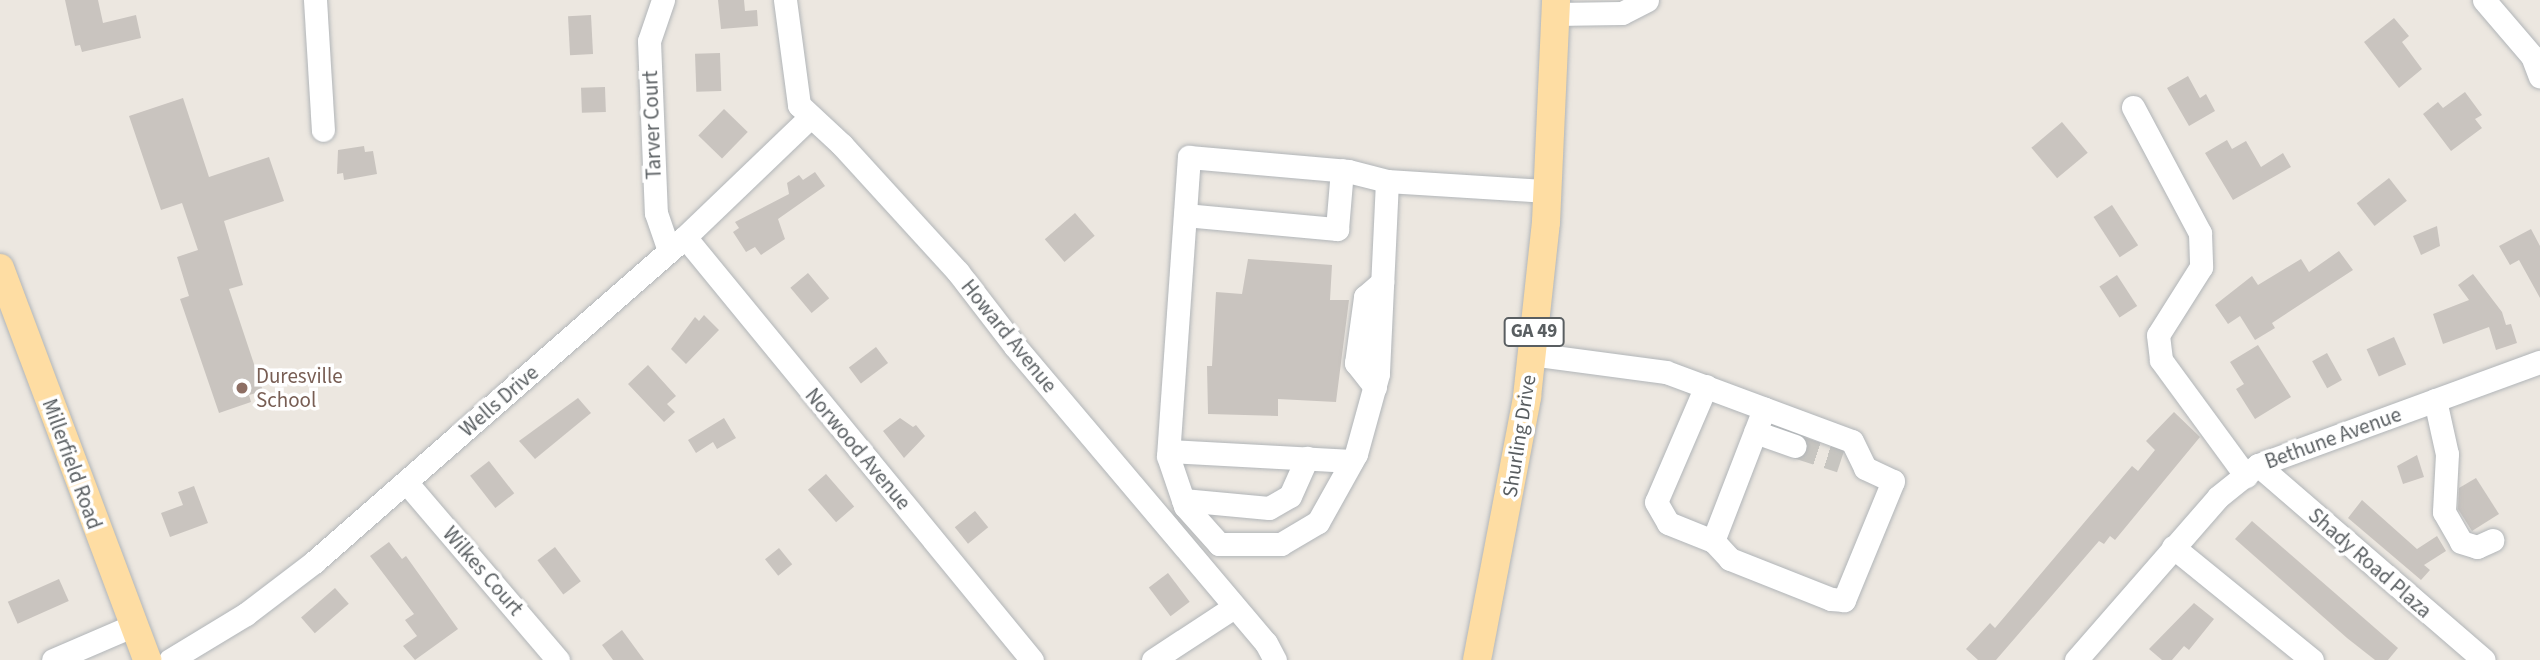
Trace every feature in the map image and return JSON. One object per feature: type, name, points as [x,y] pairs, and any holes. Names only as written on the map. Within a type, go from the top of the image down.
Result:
[{"type":"main road","name":"Shurling Drive","points":[[1477,660],[1500,555],[1531,354],[1548,191],[1556,7]]},
{"type":"main road","name":"Millerfield Road","points":[[1,273],[146,660]]},
{"type":"street","points":[[314,0],[323,130]]},
{"type":"street","name":"Tarver Court","points":[[663,0],[649,41],[656,212],[677,243]]},
{"type":"street","name":"Howard Avenue","points":[[785,0],[794,90],[808,118],[842,145],[958,272],[1014,345],[1234,607],[1275,660]]},
{"type":"street","points":[[1556,7],[1622,13],[1647,0]]},
{"type":"street","points":[[2484,0],[2532,56],[2540,77]]},
{"type":"street","name":"Shady Road Plaza","points":[[2133,107],[2200,233],[2201,267],[2158,335],[2161,360],[2252,470],[2484,660]]},
{"type":"street","name":"Wells Drive","points":[[170,660],[246,614],[407,482],[677,243],[808,118]]},
{"type":"street","points":[[1215,585],[1219,544],[1183,500],[1169,450],[1189,157],[1342,170],[1387,181],[1548,191]]},
{"type":"street","points":[[1185,215],[1337,229],[1342,170]]},
{"type":"street","points":[[1219,544],[1281,544],[1318,522],[1352,461],[1375,387],[1387,181]]},
{"type":"street","name":"Norwood Avenue","points":[[677,243],[1032,660]]},
{"type":"street","points":[[1531,354],[1666,372],[1852,441],[1865,468]]},
{"type":"street","name":"Bethune Avenue","points":[[2076,660],[2218,497],[2252,470],[2540,362]]},
{"type":"street","points":[[1706,386],[1656,502],[1668,523],[1713,541],[1730,559],[1831,599],[1844,600],[1893,481],[1841,461]]},
{"type":"street","points":[[2435,400],[2447,454],[2444,512],[2461,542],[2477,547],[2493,540]]},
{"type":"street","points":[[1713,541],[1764,409]]},
{"type":"street","points":[[1755,432],[1795,446]]},
{"type":"street","points":[[1169,450],[1352,461]]},
{"type":"street","points":[[1183,500],[1269,508],[1290,496],[1307,458]]},
{"type":"street","name":"Wilkes Court","points":[[407,482],[558,660]]},
{"type":"street","points":[[2173,547],[2312,660]]},
{"type":"street","points":[[1153,660],[1234,607]]},
{"type":"street","points":[[53,660],[132,626]]},
{"type":"building","points":[[65,0],[98,0],[103,23],[136,15],[141,38],[82,52],[80,45],[75,46]]},
{"type":"building","points":[[718,0],[744,0],[745,11],[757,10],[758,26],[721,29]]},
{"type":"building","points":[[591,15],[593,54],[570,55],[568,16]]},
{"type":"building","points":[[2394,18],[2409,36],[2402,42],[2422,69],[2399,88],[2364,42]]},
{"type":"building","points":[[720,53],[721,91],[696,92],[695,54]]},
{"type":"building","points":[[2188,76],[2200,98],[2206,94],[2215,111],[2189,126],[2167,88]]},
{"type":"building","points":[[605,87],[606,112],[582,113],[581,88]]},
{"type":"building","points":[[2465,92],[2482,115],[2475,119],[2482,128],[2451,151],[2423,114],[2438,102],[2443,108]]},
{"type":"building","points":[[183,98],[209,177],[269,157],[284,201],[224,221],[243,285],[229,289],[263,391],[249,395],[251,402],[219,413],[180,299],[189,296],[177,257],[198,250],[182,203],[161,210],[129,116]]},
{"type":"building","points":[[724,109],[748,132],[722,159],[698,136]]},
{"type":"building","points":[[2062,122],[2088,153],[2057,178],[2031,148]]},
{"type":"building","points":[[2227,140],[2232,149],[2246,141],[2261,167],[2283,153],[2291,167],[2233,200],[2205,153]]},
{"type":"building","points":[[364,146],[365,152],[373,151],[377,174],[344,180],[343,173],[337,174],[338,150]]},
{"type":"building","points":[[815,172],[825,186],[778,219],[785,239],[761,255],[755,247],[746,252],[733,232],[739,228],[735,222],[789,194],[787,183],[799,175],[803,180]]},
{"type":"building","points":[[2389,178],[2407,201],[2375,226],[2357,203]]},
{"type":"building","points":[[2112,205],[2138,245],[2120,257],[2094,217]]},
{"type":"building","points":[[1075,213],[1095,236],[1064,262],[1045,239]]},
{"type":"building","points":[[2437,226],[2440,246],[2421,255],[2413,236]]},
{"type":"building","points":[[2531,229],[2540,246],[2540,298],[2519,260],[2510,265],[2499,246]]},
{"type":"building","points":[[2339,251],[2353,270],[2272,323],[2275,328],[2255,340],[2240,316],[2228,324],[2215,305],[2252,276],[2258,285],[2301,259],[2309,272]]},
{"type":"building","points":[[1248,259],[1332,265],[1330,300],[1349,300],[1336,402],[1278,399],[1278,416],[1208,414],[1207,366],[1212,366],[1216,292],[1242,294]]},
{"type":"building","points":[[808,273],[829,298],[812,313],[790,288]]},
{"type":"building","points":[[2473,274],[2502,312],[2506,325],[2511,324],[2517,343],[2496,350],[2489,327],[2443,344],[2433,314],[2469,300],[2458,285]]},
{"type":"building","points":[[2117,275],[2137,306],[2120,317],[2099,286]]},
{"type":"building","points":[[704,315],[719,330],[686,364],[671,349],[695,317],[699,321]]},
{"type":"building","points":[[2394,337],[2406,364],[2379,377],[2367,349]]},
{"type":"building","points":[[2258,345],[2291,397],[2255,419],[2236,389],[2244,384],[2230,362]]},
{"type":"building","points":[[876,347],[888,363],[861,383],[849,367]]},
{"type":"building","points":[[2327,353],[2342,380],[2327,388],[2312,361]]},
{"type":"building","points":[[648,365],[676,396],[667,404],[675,412],[664,422],[628,384]]},
{"type":"building","points":[[578,398],[591,413],[535,459],[519,441]]},
{"type":"building","points":[[2174,412],[2200,437],[2115,540],[2110,536],[2104,544],[2099,541],[1996,660],[1978,660],[1966,649],[1990,623],[1995,628],[2132,466],[2138,471],[2155,450],[2146,441]]},
{"type":"building","points":[[724,418],[736,438],[717,449],[713,442],[696,453],[688,440]]},
{"type":"building","points":[[900,418],[913,427],[916,425],[925,436],[904,458],[883,431]]},
{"type":"building","points":[[2417,455],[2424,477],[2403,484],[2397,466]]},
{"type":"building","points":[[489,461],[514,493],[495,508],[470,476]]},
{"type":"building","points":[[826,474],[854,506],[836,522],[808,490]]},
{"type":"building","points":[[2476,478],[2499,514],[2472,531],[2458,509],[2459,488]]},
{"type":"building","points":[[194,486],[208,523],[170,537],[161,513],[183,505],[178,492]]},
{"type":"building","points":[[2362,500],[2417,549],[2437,536],[2446,551],[2424,565],[2430,570],[2421,580],[2348,518]]},
{"type":"building","points":[[975,511],[988,527],[968,544],[955,527]]},
{"type":"building","points":[[2252,521],[2398,648],[2388,660],[2375,660],[2347,638],[2235,539]]},
{"type":"building","points":[[389,542],[402,559],[406,556],[458,629],[415,660],[403,646],[417,636],[405,620],[414,614],[370,556]]},
{"type":"building","points":[[555,547],[581,581],[563,595],[537,560]]},
{"type":"building","points":[[779,548],[792,564],[778,576],[765,559]]},
{"type":"building","points":[[1168,573],[1190,602],[1170,616],[1149,587]]},
{"type":"building","points":[[59,579],[69,601],[18,624],[8,602]]},
{"type":"building","points":[[335,588],[349,604],[315,633],[301,618]]},
{"type":"building","points":[[2194,603],[2214,619],[2189,650],[2184,646],[2172,660],[2162,660],[2149,649]]},
{"type":"building","points":[[622,630],[644,660],[613,660],[602,645]]},
{"type":"tunnel","points":[[1795,446],[1841,461]]},
{"type":"place","name":"Duresville School","points":[[242,388]]}]
